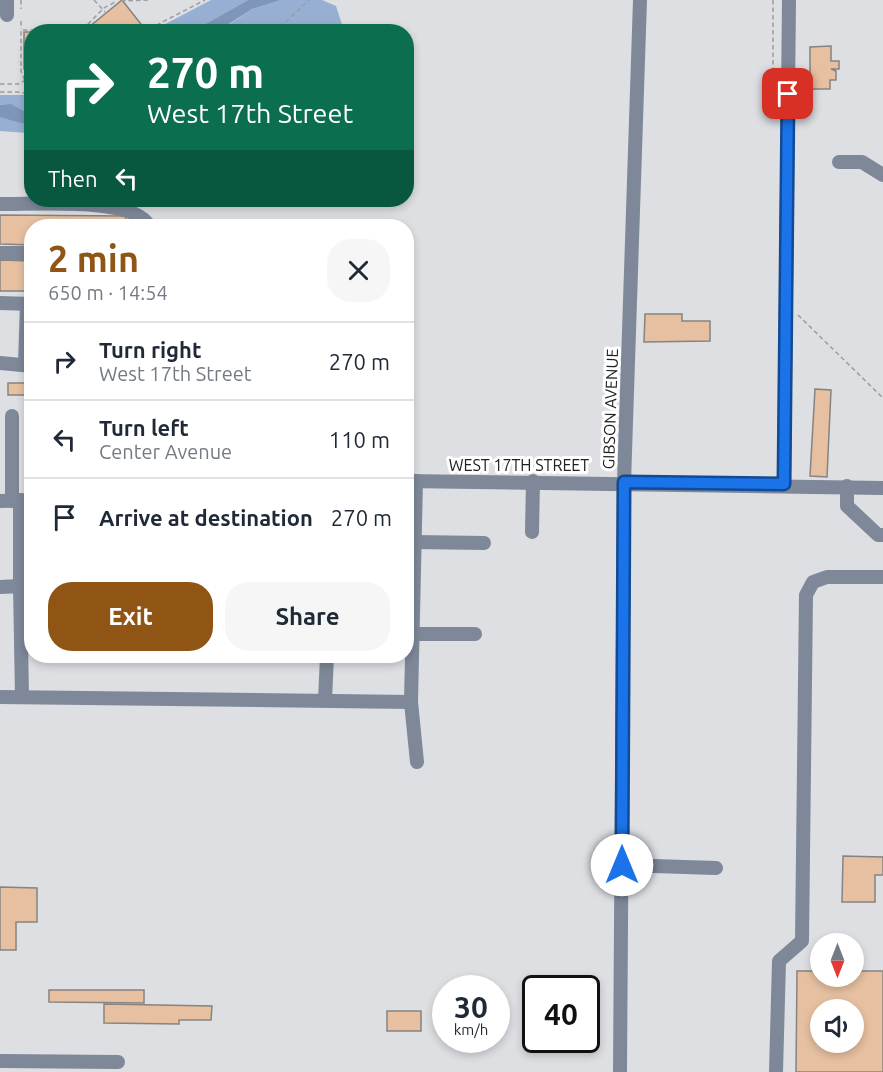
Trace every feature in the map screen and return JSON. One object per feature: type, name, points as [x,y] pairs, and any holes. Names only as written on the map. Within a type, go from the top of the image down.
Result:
[{"type":"street","points":[[7,0],[7,15]]},
{"type":"street","name":"GIBSON AVENUE","points":[[620,1072],[624,482],[640,0]]},
{"type":"street","points":[[784,484],[789,0]]},
{"type":"street","points":[[839,162],[862,162],[883,175]]},
{"type":"street","points":[[0,204],[24,204]]},
{"type":"street","points":[[110,207],[138,214],[143,219]]},
{"type":"street","points":[[0,253],[24,253]]},
{"type":"street","points":[[0,303],[24,304]]},
{"type":"street","points":[[0,363],[24,365]]},
{"type":"street","points":[[12,416],[21,586],[22,697]]},
{"type":"street","name":"WEST 17TH STREET","points":[[414,481],[784,484],[883,488]]},
{"type":"street","points":[[532,532],[533,481]]},
{"type":"street","points":[[847,486],[847,506],[878,535],[883,535]]},
{"type":"street","points":[[414,527],[414,588]]},
{"type":"street","points":[[415,542],[484,543]]},
{"type":"street","points":[[776,1072],[779,961],[802,941],[806,595],[813,582],[828,577],[883,577]]},
{"type":"street","points":[[0,587],[21,586]]},
{"type":"street","points":[[414,634],[475,634]]},
{"type":"street","points":[[325,700],[327,663]]},
{"type":"street","points":[[412,663],[411,702],[417,762]]},
{"type":"street","points":[[0,697],[411,702]]},
{"type":"street","points":[[622,865],[716,868]]},
{"type":"street","points":[[0,1061],[118,1062]]},
{"type":"path","points":[[21,0],[21,9]]},
{"type":"path","points":[[94,0],[104,11]]},
{"type":"path","points":[[121,1],[150,0]]},
{"type":"path","points":[[158,24],[205,0]]},
{"type":"path","points":[[284,24],[309,0]]},
{"type":"path","points":[[88,24],[116,1]]},
{"type":"path","points":[[21,21],[21,71],[24,78]]},
{"type":"path","points":[[0,84],[18,84],[24,81]]},
{"type":"path","points":[[0,92],[24,94]]},
{"type":"shaded area","points":[[211,0],[248,0],[205,24],[165,24]]},
{"type":"shaded area","points":[[248,0],[281,0],[252,9],[229,24],[205,24]]},
{"type":"shaded area","points":[[281,0],[322,0],[336,6],[342,24],[230,24],[252,9]]},
{"type":"shaded area","points":[[0,95],[24,95],[24,111],[0,105]]},
{"type":"shaded area","points":[[11,104],[24,111],[24,124],[0,117],[0,105]]},
{"type":"shaded area","points":[[3,116],[24,124],[24,133],[0,131],[0,117]]},
{"type":"building","points":[[122,0],[141,24],[93,24]]},
{"type":"building","points":[[831,46],[831,61],[839,61],[839,69],[831,69],[836,71],[836,80],[830,80],[830,89],[810,89],[810,47]]},
{"type":"building","points":[[0,215],[126,216],[126,219],[24,219],[24,245],[0,244]]},
{"type":"building","points":[[0,260],[24,261],[24,291],[0,291]]},
{"type":"building","points":[[645,314],[682,314],[682,321],[710,321],[710,341],[644,342]]},
{"type":"building","points":[[8,383],[24,383],[24,395],[8,395]]},
{"type":"building","points":[[815,389],[831,390],[827,477],[810,476]]},
{"type":"building","points":[[843,856],[883,857],[883,875],[875,875],[875,902],[842,902]]},
{"type":"building","points":[[0,887],[37,888],[37,922],[16,922],[16,950],[0,950]]},
{"type":"building","points":[[797,971],[810,971],[810,987],[864,987],[864,971],[883,971],[883,1072],[796,1072]]},
{"type":"building","points":[[49,990],[144,990],[144,1003],[49,1002]]},
{"type":"building","points":[[104,1004],[212,1006],[211,1020],[179,1020],[179,1024],[104,1023]]},
{"type":"building","points":[[387,1011],[421,1011],[421,1031],[387,1031]]},
{"type":"route","points":[[622,865],[624,482],[784,484],[788,94]]}]
